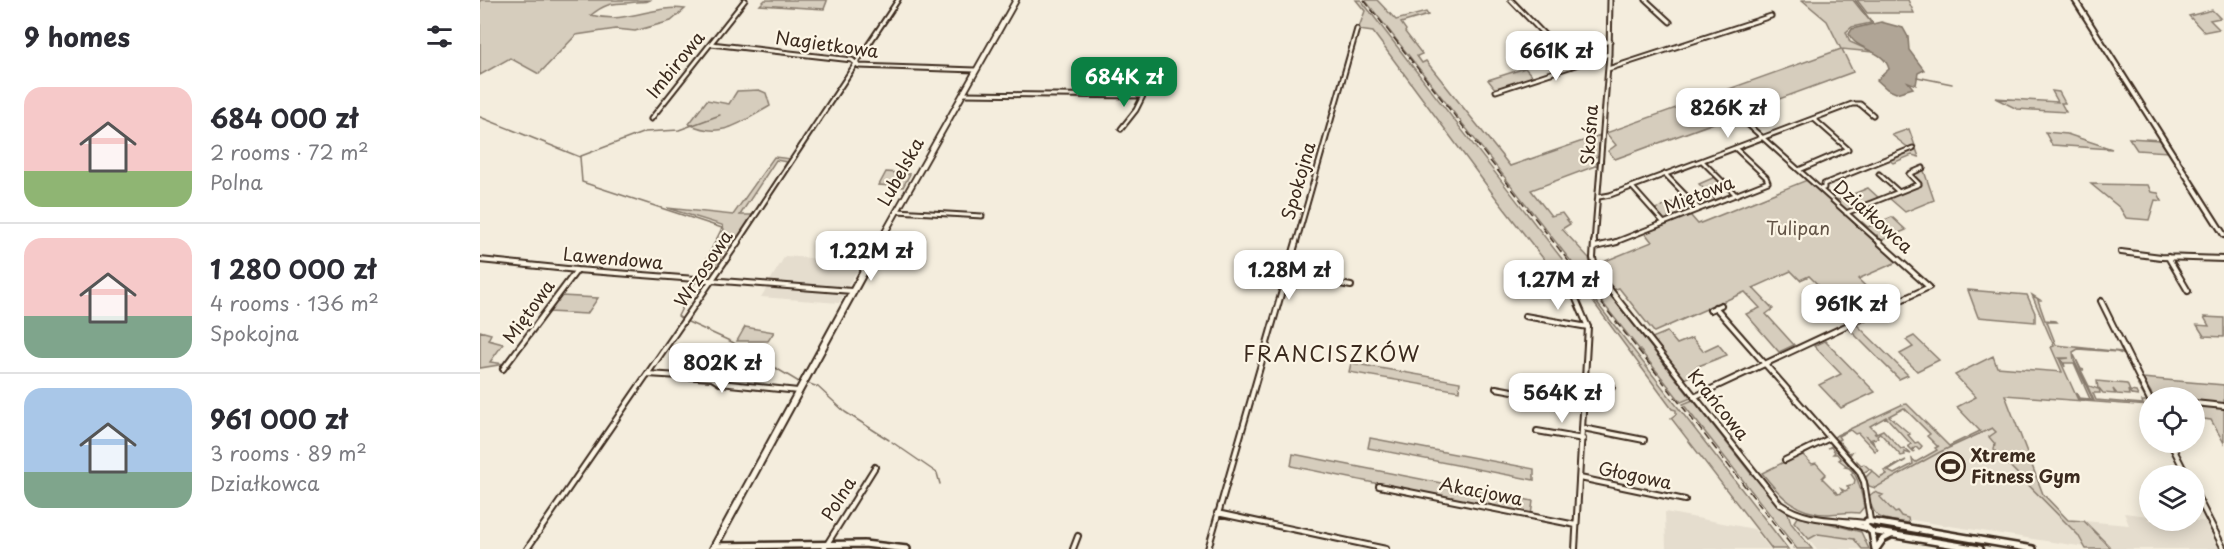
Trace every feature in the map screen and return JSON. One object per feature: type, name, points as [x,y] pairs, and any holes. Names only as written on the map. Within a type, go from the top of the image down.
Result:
[{"type":"main road","name":"Lubelska","points":[[714,547],[896,211],[1016,0]]},
{"type":"street","name":"Imbirowa","points":[[651,119],[745,0]]},
{"type":"street","name":"Wrzosowa","points":[[527,549],[712,281],[898,0]]},
{"type":"street","points":[[1511,0],[1563,54],[1610,41]]},
{"type":"street","name":"Skośna","points":[[1596,272],[1593,258],[1610,41],[1610,0]]},
{"type":"street","points":[[1646,0],[1670,22]]},
{"type":"street","points":[[2075,0],[2224,235]]},
{"type":"street","points":[[1608,69],[1771,16]]},
{"type":"street","name":"Spokojna","points":[[1208,549],[1358,29]]},
{"type":"street","name":"Nagietkowa","points":[[711,44],[852,60],[859,66],[975,70]]},
{"type":"street","points":[[1496,92],[1609,54]]},
{"type":"street","points":[[962,94],[1143,96],[1136,110],[1120,129]]},
{"type":"street","points":[[1599,197],[1632,187],[1856,103],[1873,116]]},
{"type":"street","points":[[1745,122],[1798,170],[1848,149],[1814,118]]},
{"type":"street","name":"Miętowa","points":[[1595,247],[1611,244],[1768,181],[1735,148]]},
{"type":"street","points":[[1822,188],[1824,184],[1913,148]]},
{"type":"street","points":[[1701,160],[1736,195]]},
{"type":"street","points":[[1846,213],[1919,184],[1909,174],[1923,168]]},
{"type":"street","name":"Działkowca","points":[[1694,397],[1929,287],[1846,213],[1822,188],[1798,170]]},
{"type":"street","points":[[1665,174],[1699,209]]},
{"type":"street","points":[[1879,174],[1899,192]]},
{"type":"street","points":[[1632,187],[1664,223]]},
{"type":"street","points":[[896,211],[982,216]]},
{"type":"street","points":[[2121,252],[2168,257],[2224,259]]},
{"type":"street","points":[[2168,257],[2188,291]]},
{"type":"street","name":"Lawendowa","points":[[480,260],[697,280],[852,291]]},
{"type":"street","name":"Miętowa","points":[[503,369],[577,270]]},
{"type":"street","name":"Krańcowa","points":[[1596,272],[1784,507],[1805,517],[1840,521],[1845,525],[1870,527]]},
{"type":"street","points":[[1286,274],[1350,286]]},
{"type":"street","points":[[1571,280],[1571,287],[1585,313],[1588,327],[1575,549]]},
{"type":"street","points":[[2101,301],[2144,387]]},
{"type":"street","points":[[1710,310],[1721,305]]},
{"type":"street","points":[[1715,307],[1861,474],[1875,549]]},
{"type":"street","points":[[1525,316],[1588,327]]},
{"type":"street","points":[[648,374],[711,378],[720,383],[798,390]]},
{"type":"street","points":[[1585,385],[1612,387]]},
{"type":"street","points":[[1496,388],[1584,404]]},
{"type":"street","points":[[2205,404],[2224,406]]},
{"type":"street","points":[[1583,428],[1644,440]]},
{"type":"street","points":[[1537,430],[1583,439]]},
{"type":"street","points":[[1785,460],[1830,438]]},
{"type":"street","name":"Polna","points":[[825,547],[875,467]]},
{"type":"street","name":"Głogowa","points":[[1580,478],[1685,500]]},
{"type":"street","name":"Akacjowa","points":[[1379,486],[1576,525]]},
{"type":"street","points":[[2205,512],[2224,549]]},
{"type":"street","points":[[1218,513],[1386,549]]},
{"type":"street","points":[[1870,527],[1877,524],[2007,547],[2033,549]]},
{"type":"street","points":[[1870,527],[1892,535],[1980,549]]},
{"type":"street","points":[[1875,549],[1883,539],[1892,535]]},
{"type":"street","points":[[1073,549],[1078,536]]},
{"type":"street","points":[[714,547],[825,547],[864,544],[907,549]]},
{"type":"shaded area","points":[[1881,22],[1903,28],[1908,37],[1909,50],[1924,70],[1918,73],[1916,85],[1908,82],[1913,88],[1896,93],[1887,89],[1877,80],[1889,69],[1886,62],[1882,57],[1858,44],[1849,34],[1852,29]]},
{"type":"shaded area","points":[[785,256],[862,262],[846,289],[768,284]]},
{"type":"shaded area","points":[[768,286],[845,292],[839,303],[761,297]]},
{"type":"shaded area","points":[[2011,415],[2038,494],[2078,535],[2085,547],[1899,518],[1874,492],[1874,486]]},
{"type":"shaded area","points":[[1665,512],[1754,529],[1770,549],[1666,549]]},
{"type":"shaded area","points":[[2124,513],[2139,515],[2139,531],[2205,531],[2205,521],[2220,549],[2112,549],[2084,521],[2129,525]]},
{"type":"shaded area","points":[[1818,534],[1854,539],[1862,549],[1817,549],[1809,539]]},
{"type":"green space","points":[[480,0],[650,0],[608,5],[591,15],[617,18],[662,9],[685,9],[671,21],[635,31],[616,29],[576,35],[539,74],[510,58],[480,75]]},
{"type":"green space","points":[[765,0],[827,1],[824,9],[760,5]]},
{"type":"green space","points":[[1356,0],[1361,0],[1576,277],[1567,281],[1560,280],[1373,32],[1358,30],[1365,11]]},
{"type":"green space","points":[[1365,0],[1377,0],[1396,20],[1426,12],[1428,15],[1401,23],[1422,54],[1417,56],[1422,63],[1426,61],[1510,166],[1600,135],[1599,155],[1592,159],[1598,165],[1531,190],[1551,216],[1562,213],[1570,224],[1562,229],[1589,258],[1592,271],[1581,274]]},
{"type":"green space","points":[[1802,0],[1853,0],[1869,20],[1871,23],[1852,27],[1846,32],[1850,42],[1873,52],[1842,49],[1853,72],[1615,159],[1608,151],[1616,145],[1606,133],[1841,49],[1827,21]]},
{"type":"green space","points":[[1857,0],[1908,0],[1914,13],[1867,13]]},
{"type":"green space","points":[[2212,10],[2220,18],[2210,20],[2219,29],[2204,32],[2189,16]]},
{"type":"green space","points":[[1525,68],[1534,78],[1496,90],[1488,80]]},
{"type":"green space","points":[[759,90],[766,93],[770,106],[740,123],[721,130],[689,124],[707,100],[729,104],[737,91]]},
{"type":"green space","points":[[2052,91],[2059,92],[2065,103],[2061,103],[2066,112],[2017,109],[1995,98],[2058,102]]},
{"type":"green space","points":[[1909,129],[1919,157],[1912,155],[1893,163],[1888,159],[1910,149],[1892,135]]},
{"type":"green space","points":[[2045,132],[2067,134],[2112,149],[2052,145]]},
{"type":"green space","points":[[2129,138],[2160,140],[2168,152],[2137,150]]},
{"type":"green space","points":[[774,157],[792,159],[712,280],[699,279],[724,229],[722,225],[667,208],[733,215]],"holes":[[[776,160],[787,162],[753,215],[740,215]]]},
{"type":"green space","points":[[1923,168],[1934,200],[1905,212],[1889,198],[1921,184],[1913,174]]},
{"type":"green space","points":[[886,172],[910,174],[903,187],[879,185]]},
{"type":"green space","points":[[1715,177],[1721,184],[1706,190],[1715,200],[1700,206],[1690,196],[1705,190],[1699,184]]},
{"type":"green space","name":"Tulipan","points":[[1807,180],[1897,262],[1858,279],[1884,304],[1852,318],[1809,276],[1800,280],[1791,271],[1753,288],[1773,309],[1766,314],[1794,345],[1779,352],[1746,314],[1760,308],[1745,292],[1654,332],[1619,288],[1613,290],[1605,279],[1606,277],[1602,276],[1598,264],[1652,242],[1645,233],[1690,215],[1698,224]]},
{"type":"green space","points":[[2091,184],[2148,185],[2151,192],[2158,193],[2162,201],[2155,200],[2149,220],[2126,218],[2120,208]]},
{"type":"green space","points":[[1868,188],[1880,199],[1848,211],[1833,198],[1839,200]]},
{"type":"green space","points":[[1685,198],[1696,209],[1665,221],[1655,209]]},
{"type":"green space","points":[[1892,217],[1906,230],[1880,241],[1877,235],[1874,236],[1860,223],[1868,227]]},
{"type":"green space","points":[[1592,274],[1691,398],[1681,402],[1583,278]]},
{"type":"green space","points":[[1577,280],[1788,549],[1772,549],[1671,418],[1676,414],[1676,410],[1672,409]]},
{"type":"green space","points":[[1968,290],[2027,295],[2035,313],[2035,322],[1978,317]]},
{"type":"green space","points":[[2032,295],[2040,300],[2038,300],[2045,320],[2057,322],[2047,322],[2056,345],[2122,352],[2125,355],[2117,352],[2078,349],[2073,352],[2074,360],[2093,400],[2078,399],[2076,393],[2079,398],[2090,399],[2074,363],[2064,363],[2065,367],[2061,359],[2069,358],[2059,358],[2078,400],[2094,401],[2074,355],[2081,369],[2084,370],[2081,370],[2089,386],[2098,389],[2097,381],[2127,384],[2130,391],[2136,392],[2138,396],[2132,395],[2128,390],[2129,395],[2117,394],[2113,389],[2115,394],[2103,393],[2099,388],[2100,393],[2093,393],[2096,400],[2139,405],[2005,395],[2043,494],[2068,520],[2084,521],[2112,549],[2086,549],[2078,535],[1994,450],[1995,444],[1989,437],[1996,432],[1992,428],[1940,452],[1875,488],[1869,486],[1865,478],[1872,471],[1880,478],[1887,474],[1884,471],[1906,460],[1888,471],[1894,474],[1913,464],[1912,459],[1916,462],[1937,450],[1935,448],[1939,446],[1927,436],[1930,434],[1904,408],[1889,416],[1910,434],[1908,435],[1915,443],[1918,442],[1922,446],[1919,450],[1916,447],[1913,449],[1914,452],[1908,446],[1911,444],[1886,417],[1870,426],[1876,432],[1874,434],[1883,430],[1901,449],[1904,448],[1911,454],[1904,452],[1905,455],[1901,456],[1880,433],[1877,435],[1878,438],[1872,439],[1873,442],[1865,435],[1878,449],[1875,451],[1858,433],[1855,434],[1850,430],[1838,436],[1840,439],[1838,440],[1849,453],[1852,452],[1850,455],[1833,438],[1837,435],[1907,404],[1949,446],[1980,431],[1957,407],[1976,397],[1955,375],[1993,356],[1997,367],[2062,372],[2051,347],[2054,346]]},
{"type":"green space","points":[[561,296],[598,298],[587,314],[549,312]]},
{"type":"green space","points":[[2204,317],[2224,318],[2224,337],[2204,336],[2197,325],[2209,326]]},
{"type":"green space","points":[[1857,325],[1908,375],[1899,379],[1849,329]]},
{"type":"green space","points":[[745,327],[774,332],[768,341],[737,341]]},
{"type":"green space","points":[[480,331],[491,334],[488,340],[503,344],[490,362],[505,364],[480,368]]},
{"type":"green space","points":[[1667,332],[1677,344],[1692,338],[1703,351],[1718,344],[1727,355],[1696,367],[1699,372],[1684,379],[1652,338]]},
{"type":"green space","points":[[1914,336],[1939,360],[1917,371],[1900,354],[1913,347],[1906,340]]},
{"type":"green space","points":[[1825,341],[1875,392],[1841,408],[1819,385],[1841,374],[1814,346]]},
{"type":"green space","points":[[1351,363],[1460,382],[1459,391],[1349,372]]},
{"type":"green space","points":[[2142,378],[2224,385],[2224,404],[2205,402],[2205,387],[2148,387]]},
{"type":"green space","points":[[1693,400],[1752,475],[1754,474],[1788,513],[1791,523],[1812,549],[1797,549],[1683,404]]},
{"type":"green space","points":[[2205,405],[2224,406],[2224,443],[2211,420],[2205,419]]},
{"type":"green space","points":[[1370,438],[1534,469],[1534,480],[1368,448]]},
{"type":"green space","points":[[1828,440],[1803,455],[1812,464],[1816,463],[1826,474],[1822,478],[1838,494],[1843,492],[1841,489],[1845,491],[1849,489],[1847,486],[1854,484],[1855,480],[1851,474],[1853,472],[1845,467],[1847,466],[1839,460],[1841,459],[1837,454],[1833,454],[1835,452],[1831,447],[1828,448],[1831,446],[1834,447],[1851,468],[1858,481],[1864,507],[1859,513],[1827,514],[1806,511],[1782,496],[1762,473]]},
{"type":"green space","points":[[1293,454],[1533,501],[1531,515],[1291,466]]},
{"type":"green space","points":[[1857,461],[1861,465],[1864,464],[1870,469],[1863,473]]},
{"type":"green space","points":[[1874,492],[1883,495],[1880,497],[1895,513],[1898,512],[1901,516],[1908,518],[1909,523],[1887,520],[1877,515],[1869,496]]},
{"type":"green space","points":[[1797,517],[1861,532],[1869,549],[1862,549],[1854,539],[1818,534],[1809,539],[1794,522]]},
{"type":"waterway","points":[[1855,0],[1874,25]]},
{"type":"waterway","points":[[1917,77],[1952,84]]},
{"type":"waterway","points":[[581,156],[645,132],[679,130],[720,115]]},
{"type":"waterway","points":[[480,117],[580,157],[582,182],[722,228],[678,316],[683,320]]},
{"type":"waterway","points":[[688,322],[732,342],[799,382]]},
{"type":"waterway","points":[[807,383],[818,387],[845,412],[889,440]]},
{"type":"waterway","points":[[892,442],[937,473],[940,484]]},
{"type":"railway","points":[[1364,0],[1794,549]]},
{"type":"place","name":"Xtreme Fitness Gym","points":[[1950,466]]},
{"type":"district","name":"FRANCISZKÓW","points":[[1332,355]]}]
